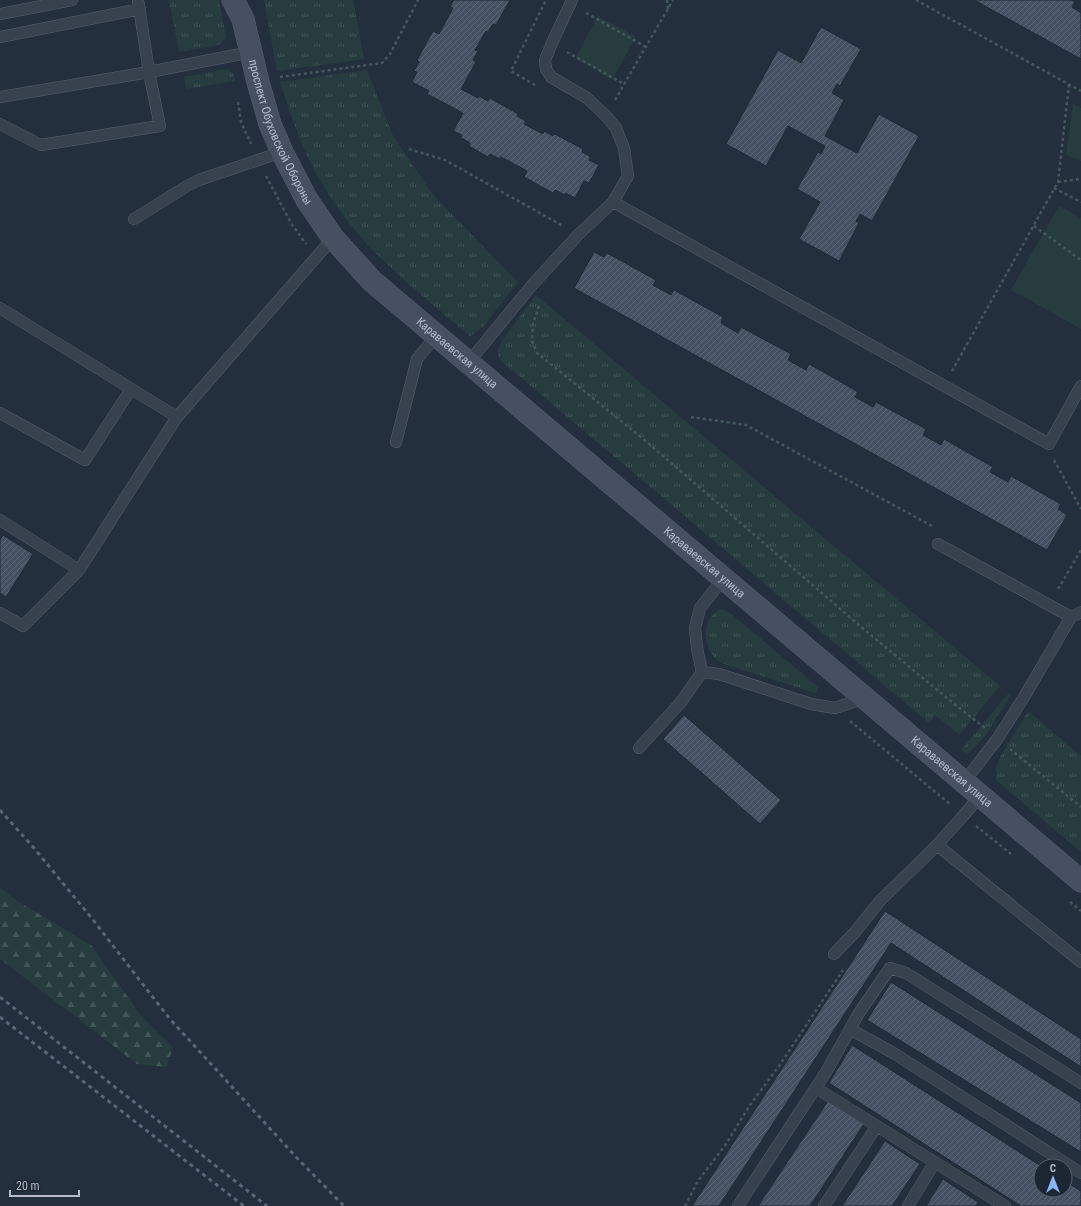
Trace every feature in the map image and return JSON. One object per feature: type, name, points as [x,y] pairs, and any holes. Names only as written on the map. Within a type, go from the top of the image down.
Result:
[{"type":"street","name":"проспект Обуховской Обороны","points":[[233,0],[244,10],[251,52],[270,124],[282,152],[307,200],[333,238]]},
{"type":"street","name":"Караваевская улица","points":[[333,238],[372,281],[1081,881]]},
{"type":"lane","points":[[0,14],[72,0]]},
{"type":"lane","points":[[468,363],[533,284],[578,235],[613,202],[628,176],[624,148],[616,128],[587,98],[550,76],[546,69],[545,60],[572,2]]},
{"type":"lane","points":[[0,37],[139,5],[149,72],[160,126],[41,145],[0,124]]},
{"type":"lane","points":[[0,97],[149,72],[251,52]]},
{"type":"lane","points":[[134,219],[199,180],[282,152]]},
{"type":"lane","points":[[613,202],[1049,444],[1081,386]]},
{"type":"lane","points":[[0,613],[23,626],[79,570],[177,417],[333,238]]},
{"type":"lane","points":[[0,308],[177,417]]},
{"type":"lane","points":[[396,442],[417,359],[436,336]]},
{"type":"lane","points":[[0,413],[85,460],[131,389]]},
{"type":"lane","points":[[0,520],[79,570]]},
{"type":"lane","points":[[938,544],[1071,617]]},
{"type":"lane","points":[[639,748],[681,702],[702,672],[697,648],[696,628],[698,614],[700,608],[723,579]]},
{"type":"lane","points":[[834,954],[855,932],[879,902],[963,816],[972,789],[998,738],[1071,617],[1081,612]]},
{"type":"lane","points":[[702,672],[719,674],[811,704],[835,708],[864,698]]},
{"type":"lane","points":[[937,844],[1081,962]]},
{"type":"lane","points":[[738,1206],[816,1088],[859,1013],[890,968],[906,973],[1081,1083]]},
{"type":"lane","points":[[850,1029],[895,1054],[1081,1173]]},
{"type":"lane","points":[[816,1088],[935,1162],[998,1204]]},
{"type":"lane","points":[[824,1206],[877,1126]]},
{"type":"lane","points":[[908,1206],[935,1162]]},
{"type":"path","points":[[278,77],[382,63],[390,54],[418,0]]},
{"type":"path","points":[[536,86],[511,71],[546,0]]},
{"type":"path","points":[[666,0],[668,9]]},
{"type":"path","points":[[606,116],[674,0]]},
{"type":"path","points":[[916,0],[1081,91]]},
{"type":"path","points":[[572,2],[646,47]]},
{"type":"path","points":[[552,43],[624,84]]},
{"type":"path","points":[[944,386],[1058,182],[1069,84]]},
{"type":"path","points":[[409,149],[445,160],[578,235]]},
{"type":"path","points":[[1058,182],[1081,179]]},
{"type":"path","points":[[1054,188],[1081,202]]},
{"type":"path","points":[[1034,226],[1081,260]]},
{"type":"path","points":[[539,305],[533,324],[532,341],[537,353],[648,443],[860,626],[1081,807]]},
{"type":"path","points":[[691,417],[746,425],[935,528],[938,544]]},
{"type":"path","points":[[1049,444],[1055,461],[1081,509]]},
{"type":"path","points":[[1048,605],[1081,550]]},
{"type":"path","points":[[835,708],[963,816]]},
{"type":"path","points":[[685,1206],[698,1181],[726,1144],[750,1105],[779,1066],[844,967]]},
{"type":"green space","points":[[169,0],[219,0],[226,38],[219,45],[179,52]]},
{"type":"green space","points":[[264,0],[353,0],[364,59],[277,71]]},
{"type":"green space","points":[[598,16],[636,37],[612,80],[575,58]]},
{"type":"green space","points":[[227,69],[233,73],[235,81],[186,89],[184,77]]},
{"type":"green space","points":[[367,70],[393,136],[433,195],[518,282],[483,327],[470,336],[393,270],[359,235],[337,207],[318,177],[303,146],[280,82]]},
{"type":"green space","points":[[1073,104],[1081,108],[1081,161],[1066,155]]},
{"type":"green space","points":[[1059,206],[1081,218],[1081,329],[1011,290]]},
{"type":"green space","points":[[536,295],[1000,686],[959,735],[935,715],[929,723],[499,359],[498,349],[502,340]]},
{"type":"green space","points":[[719,610],[725,610],[730,613],[818,687],[817,692],[815,693],[721,663],[714,657],[709,649],[706,636],[706,630],[710,618]]},
{"type":"green space","points":[[1009,693],[1011,695],[985,736],[967,755],[961,750]]},
{"type":"green space","points":[[1028,711],[1081,756],[1081,852],[996,780],[996,768],[1001,755]]},
{"type":"green space","points":[[0,887],[17,901],[91,945],[141,1016],[173,1047],[167,1067],[137,1064],[0,959]]},
{"type":"building","points":[[454,0],[510,0],[496,25],[493,24],[488,32],[486,31],[475,50],[478,51],[473,60],[476,62],[461,89],[478,98],[479,96],[488,101],[490,98],[518,114],[517,116],[526,121],[524,124],[543,134],[544,131],[553,136],[555,134],[583,149],[582,152],[591,157],[589,160],[599,165],[589,183],[584,181],[575,198],[566,193],[565,195],[555,190],[553,193],[524,177],[527,171],[501,157],[500,159],[490,154],[488,157],[469,146],[470,143],[461,138],[462,135],[453,131],[463,113],[427,94],[429,91],[412,82],[417,72],[414,71],[419,62],[417,60],[433,31],[439,34],[453,8],[450,7]]},
{"type":"building","points":[[974,0],[1071,0],[1075,2],[1072,7],[1081,13],[1081,59]]},
{"type":"building","points":[[821,27],[861,49],[840,86],[837,84],[832,93],[844,100],[825,136],[857,153],[879,114],[919,136],[872,221],[860,214],[856,221],[859,223],[839,261],[799,239],[820,202],[797,189],[818,152],[821,154],[825,146],[788,126],[766,166],[726,144],[778,50],[801,63]]},
{"type":"building","points":[[594,252],[604,257],[607,253],[656,280],[653,285],[671,295],[674,290],[723,317],[721,323],[738,333],[741,327],[791,354],[788,360],[806,370],[809,364],[858,392],[855,397],[873,407],[876,402],[926,429],[923,435],[941,445],[944,439],[993,467],[990,472],[1008,482],[1011,476],[1061,504],[1058,509],[1067,515],[1047,550],[574,288]]},
{"type":"building","points":[[3,535],[33,554],[6,597],[0,593],[0,540]]},
{"type":"building","points":[[684,715],[781,800],[760,824],[663,739]]},
{"type":"building","points":[[885,911],[1081,1039],[1081,1067],[891,943],[719,1206],[692,1206]]},
{"type":"building","points":[[891,982],[1081,1103],[1081,1152],[867,1020]]},
{"type":"building","points":[[852,1045],[1033,1161],[1033,1198],[1073,1198],[1073,1186],[1081,1191],[1081,1206],[1021,1206],[829,1083]]},
{"type":"building","points":[[828,1101],[864,1124],[810,1206],[758,1206]]},
{"type":"building","points":[[885,1141],[920,1164],[892,1206],[842,1206]]},
{"type":"building","points":[[943,1179],[978,1202],[976,1206],[926,1206]]},
{"type":"railway","points":[[0,810],[33,847],[90,916],[169,1018],[296,1157],[344,1206]]},
{"type":"railway","points":[[0,997],[267,1206]]},
{"type":"railway","points":[[0,1017],[244,1206]]}]
